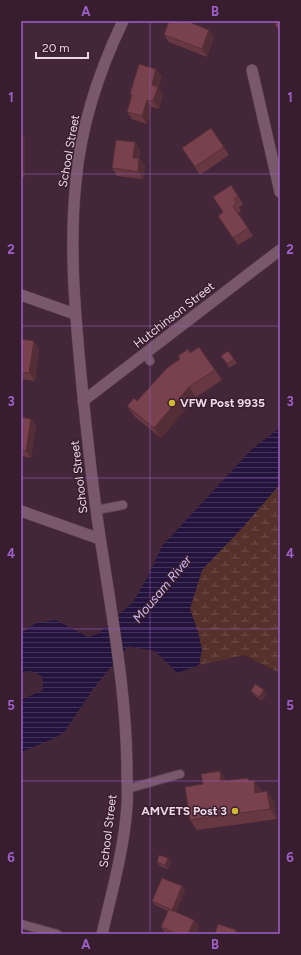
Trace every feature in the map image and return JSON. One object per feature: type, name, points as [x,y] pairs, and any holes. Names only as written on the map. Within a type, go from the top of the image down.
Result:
[{"type":"street","name":"School Street","points":[[102,934],[118,866],[127,807],[127,745],[119,661],[96,510],[75,314],[73,221],[76,179],[82,139],[92,102],[110,48],[123,21]]},
{"type":"street","points":[[252,70],[280,192]]},
{"type":"street","name":"Hutchinson Street","points":[[84,401],[147,357],[280,250]]},
{"type":"street","points":[[21,296],[75,314]]},
{"type":"street","points":[[21,511],[100,539]]},
{"type":"lane","points":[[96,510],[122,505]]},
{"type":"lane","points":[[127,789],[180,774]]},
{"type":"lane","points":[[21,924],[57,934]]},
{"type":"green space","points":[[280,484],[280,673],[244,655],[199,665],[202,650],[198,632],[190,609],[202,570],[243,527]]},
{"type":"water","name":"Mousam River","points":[[280,428],[280,484],[243,527],[202,570],[190,609],[198,632],[202,650],[199,665],[177,673],[155,651],[128,646],[93,689],[65,731],[55,738],[21,752],[21,700],[43,690],[43,684],[42,676],[31,671],[21,672],[21,633],[36,623],[56,620],[88,637],[98,634],[133,602],[148,576],[162,546],[252,449]]},
{"type":"building","points":[[169,21],[187,21],[209,30],[202,49],[164,35]]},
{"type":"building","points":[[276,21],[280,21],[280,27],[278,29],[275,25],[277,22]]},
{"type":"building","points":[[139,64],[156,69],[152,85],[158,87],[153,101],[147,100],[142,116],[127,112],[132,95],[130,94]]},
{"type":"building","points":[[211,128],[224,147],[195,167],[182,148]]},
{"type":"building","points":[[116,140],[135,142],[133,158],[139,158],[138,172],[112,168]]},
{"type":"building","points":[[231,185],[238,196],[234,199],[236,203],[233,206],[248,228],[233,238],[218,216],[223,212],[213,197]]},
{"type":"building","points":[[21,339],[34,341],[29,373],[21,372]]},
{"type":"building","points":[[199,347],[215,370],[189,387],[154,428],[127,406],[134,398],[137,401],[167,368],[180,359],[178,356],[188,349],[190,353]]},
{"type":"building","points":[[228,351],[234,359],[227,364],[221,356]]},
{"type":"building","points":[[21,417],[31,419],[26,451],[21,450]]},
{"type":"building","points":[[255,684],[264,690],[259,697],[251,691]]},
{"type":"building","name":"AMVETS Post 3","points":[[220,771],[221,781],[248,778],[249,781],[254,780],[255,793],[267,791],[270,809],[190,820],[185,787],[203,784],[201,774]]},
{"type":"building","points":[[159,855],[168,858],[165,865],[157,862]]},
{"type":"building","points":[[162,878],[182,886],[172,910],[152,901]]},
{"type":"building","points":[[169,909],[194,920],[188,934],[177,934],[161,927]]},
{"type":"building","points":[[218,924],[236,930],[234,934],[215,934]]},
{"type":"place","name":"VFW Post 9935","points":[[172,403]]},
{"type":"place","name":"AMVETS Post 3","points":[[235,811]]}]
